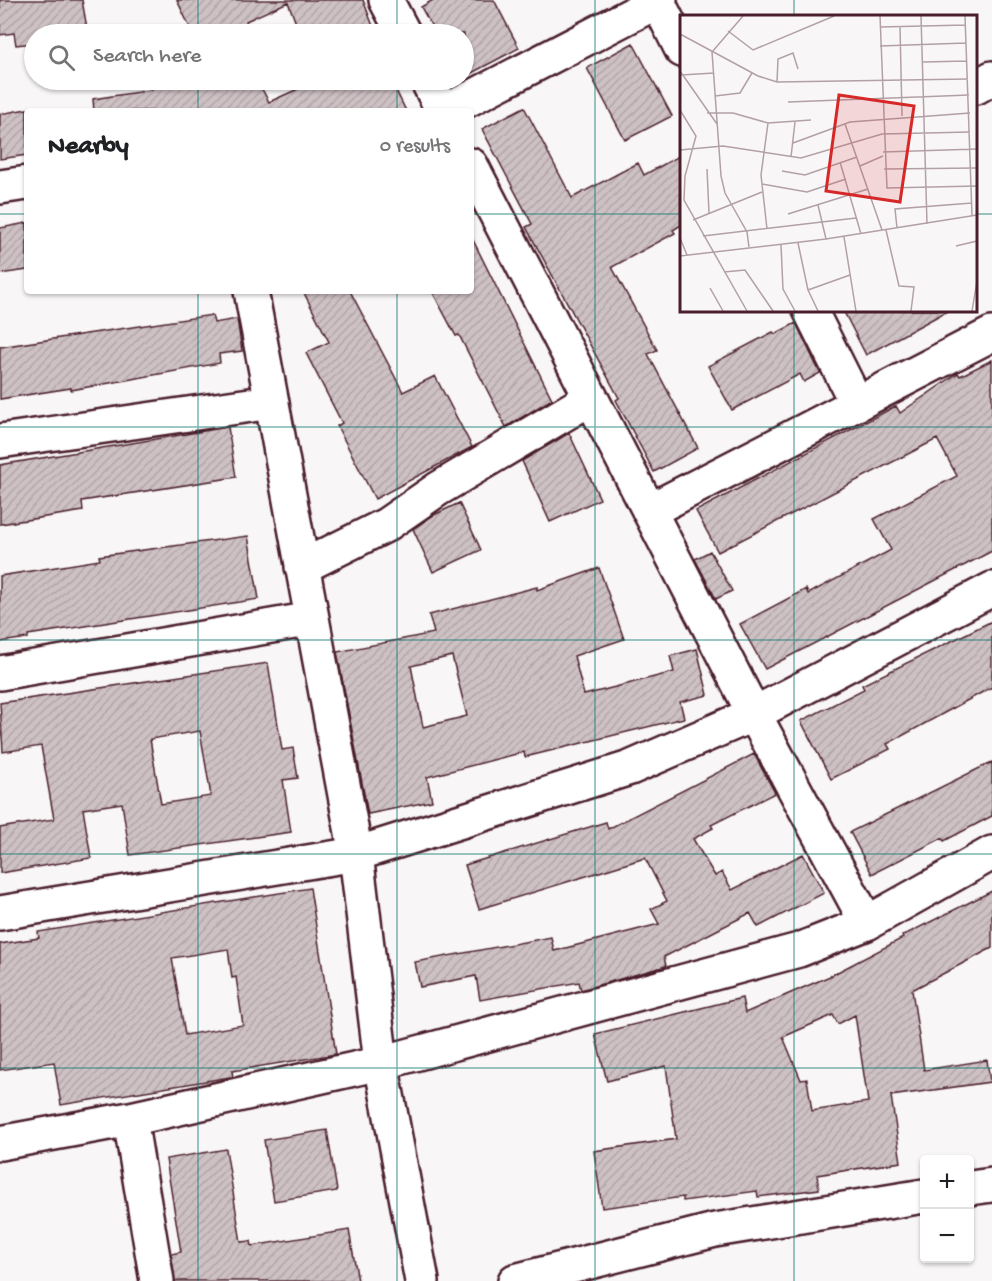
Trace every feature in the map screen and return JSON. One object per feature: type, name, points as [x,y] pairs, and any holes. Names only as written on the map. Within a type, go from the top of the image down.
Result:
[{"type":"street","points":[[386,0],[399,24]]},
{"type":"street","points":[[451,108],[658,0],[680,48]]},
{"type":"street","points":[[977,86],[992,78]]},
{"type":"street","points":[[433,90],[443,108]]},
{"type":"street","points":[[474,171],[754,714],[867,922]]},
{"type":"street","points":[[0,188],[24,184]]},
{"type":"street","points":[[252,294],[356,854],[381,1063],[422,1281]]},
{"type":"street","points":[[811,312],[857,404]]},
{"type":"street","points":[[649,511],[992,334]]},
{"type":"street","points":[[302,567],[386,525],[438,489],[591,398]]},
{"type":"street","points":[[0,441],[272,402]]},
{"type":"street","points":[[0,913],[356,854],[630,768],[754,714],[992,589]]},
{"type":"street","points":[[0,673],[312,619]]},
{"type":"street","points":[[0,1143],[130,1119],[381,1063],[799,950],[867,922],[992,854]]},
{"type":"street","points":[[130,1119],[157,1281]]},
{"type":"street","points":[[974,1187],[992,1185]]},
{"type":"street","points":[[515,1281],[716,1230],[920,1197]]},
{"type":"building","points":[[0,0],[82,0],[86,24],[24,24],[24,44],[16,45],[14,33],[0,35]]},
{"type":"building","points":[[177,0],[363,0],[372,24],[296,24],[288,2],[246,21],[247,24],[188,24]]},
{"type":"building","points":[[433,0],[494,0],[519,48],[474,72],[474,24],[430,24],[421,7]]},
{"type":"building","points":[[633,43],[672,116],[625,140],[587,68]]},
{"type":"building","points":[[152,90],[262,90],[269,102],[296,90],[396,90],[405,108],[94,108],[93,99]]},
{"type":"building","points":[[524,107],[572,198],[638,163],[644,175],[680,156],[680,226],[673,230],[675,233],[612,267],[657,350],[648,354],[698,448],[654,472],[616,400],[619,398],[526,227],[532,224],[482,129]]},
{"type":"building","points":[[24,110],[24,155],[0,159],[0,114]]},
{"type":"building","points":[[24,224],[24,270],[0,274],[0,228]]},
{"type":"building","points":[[474,242],[552,399],[506,427],[459,335],[456,336],[434,294],[474,294]]},
{"type":"building","points":[[305,294],[352,294],[403,392],[435,376],[472,447],[375,499],[337,426],[342,423],[306,353],[329,342]]},
{"type":"building","points":[[844,312],[945,312],[866,355]]},
{"type":"building","points":[[212,315],[214,323],[237,319],[242,351],[219,354],[220,363],[71,390],[71,388],[0,399],[0,347]]},
{"type":"building","points":[[796,323],[820,373],[804,382],[800,374],[732,410],[708,366],[773,332],[775,334]]},
{"type":"building","points":[[992,360],[992,551],[765,669],[740,624],[806,589],[808,594],[891,550],[874,519],[957,476],[937,439],[718,552],[696,511],[896,406],[900,413],[958,373],[960,376]]},
{"type":"building","points":[[228,427],[236,477],[82,501],[83,511],[0,524],[0,465]]},
{"type":"building","points":[[569,433],[600,499],[550,522],[522,461]]},
{"type":"building","points":[[459,503],[481,550],[433,572],[413,529],[434,515]]},
{"type":"building","points":[[248,536],[259,599],[28,635],[28,638],[0,642],[0,576],[100,560],[99,556]]},
{"type":"building","points":[[710,551],[732,591],[716,599],[695,559]]},
{"type":"building","points":[[599,568],[624,639],[574,656],[584,695],[674,672],[670,656],[697,649],[708,695],[680,702],[684,718],[525,757],[524,752],[427,777],[432,801],[368,814],[337,652],[434,633],[429,615],[537,587],[537,590]],"holes":[[[452,656],[467,716],[423,727],[411,666]]]},
{"type":"building","points":[[992,621],[992,687],[887,744],[890,749],[831,779],[801,721],[864,689],[862,685]]},
{"type":"building","points":[[268,663],[282,750],[293,748],[298,778],[283,780],[291,832],[130,855],[122,803],[83,809],[91,858],[0,873],[0,828],[54,819],[41,746],[3,752],[0,703]],"holes":[[[200,731],[211,796],[161,804],[150,739]]]},
{"type":"building","points":[[754,754],[775,793],[711,825],[713,828],[693,839],[715,876],[722,872],[732,890],[803,854],[824,893],[758,927],[750,913],[664,957],[666,966],[581,990],[579,982],[480,1000],[476,976],[420,987],[415,962],[551,937],[554,951],[659,924],[651,909],[667,901],[645,858],[479,909],[465,865],[606,822],[608,829]]},
{"type":"building","points":[[992,762],[992,816],[944,841],[942,838],[872,874],[850,832]]},
{"type":"building","points":[[310,888],[336,1054],[232,1071],[233,1077],[61,1105],[54,1062],[0,1070],[0,944],[39,938],[38,932]],"holes":[[[228,949],[232,978],[236,977],[243,1025],[185,1035],[172,958]]]},
{"type":"building","points":[[992,891],[992,948],[912,990],[924,1070],[987,1060],[990,1082],[891,1096],[901,1162],[817,1175],[819,1189],[758,1197],[757,1191],[683,1201],[683,1197],[602,1208],[594,1151],[676,1139],[666,1066],[607,1081],[595,1034],[742,998],[745,1013],[830,976],[903,938],[902,936]],"holes":[[[833,1015],[838,1024],[855,1015],[868,1102],[812,1111],[807,1079],[801,1080],[783,1037]]]},
{"type":"building","points":[[327,1130],[337,1191],[274,1201],[264,1140]]},
{"type":"building","points":[[226,1149],[241,1242],[251,1241],[252,1246],[349,1230],[358,1281],[175,1281],[171,1254],[181,1252],[166,1159]]}]
